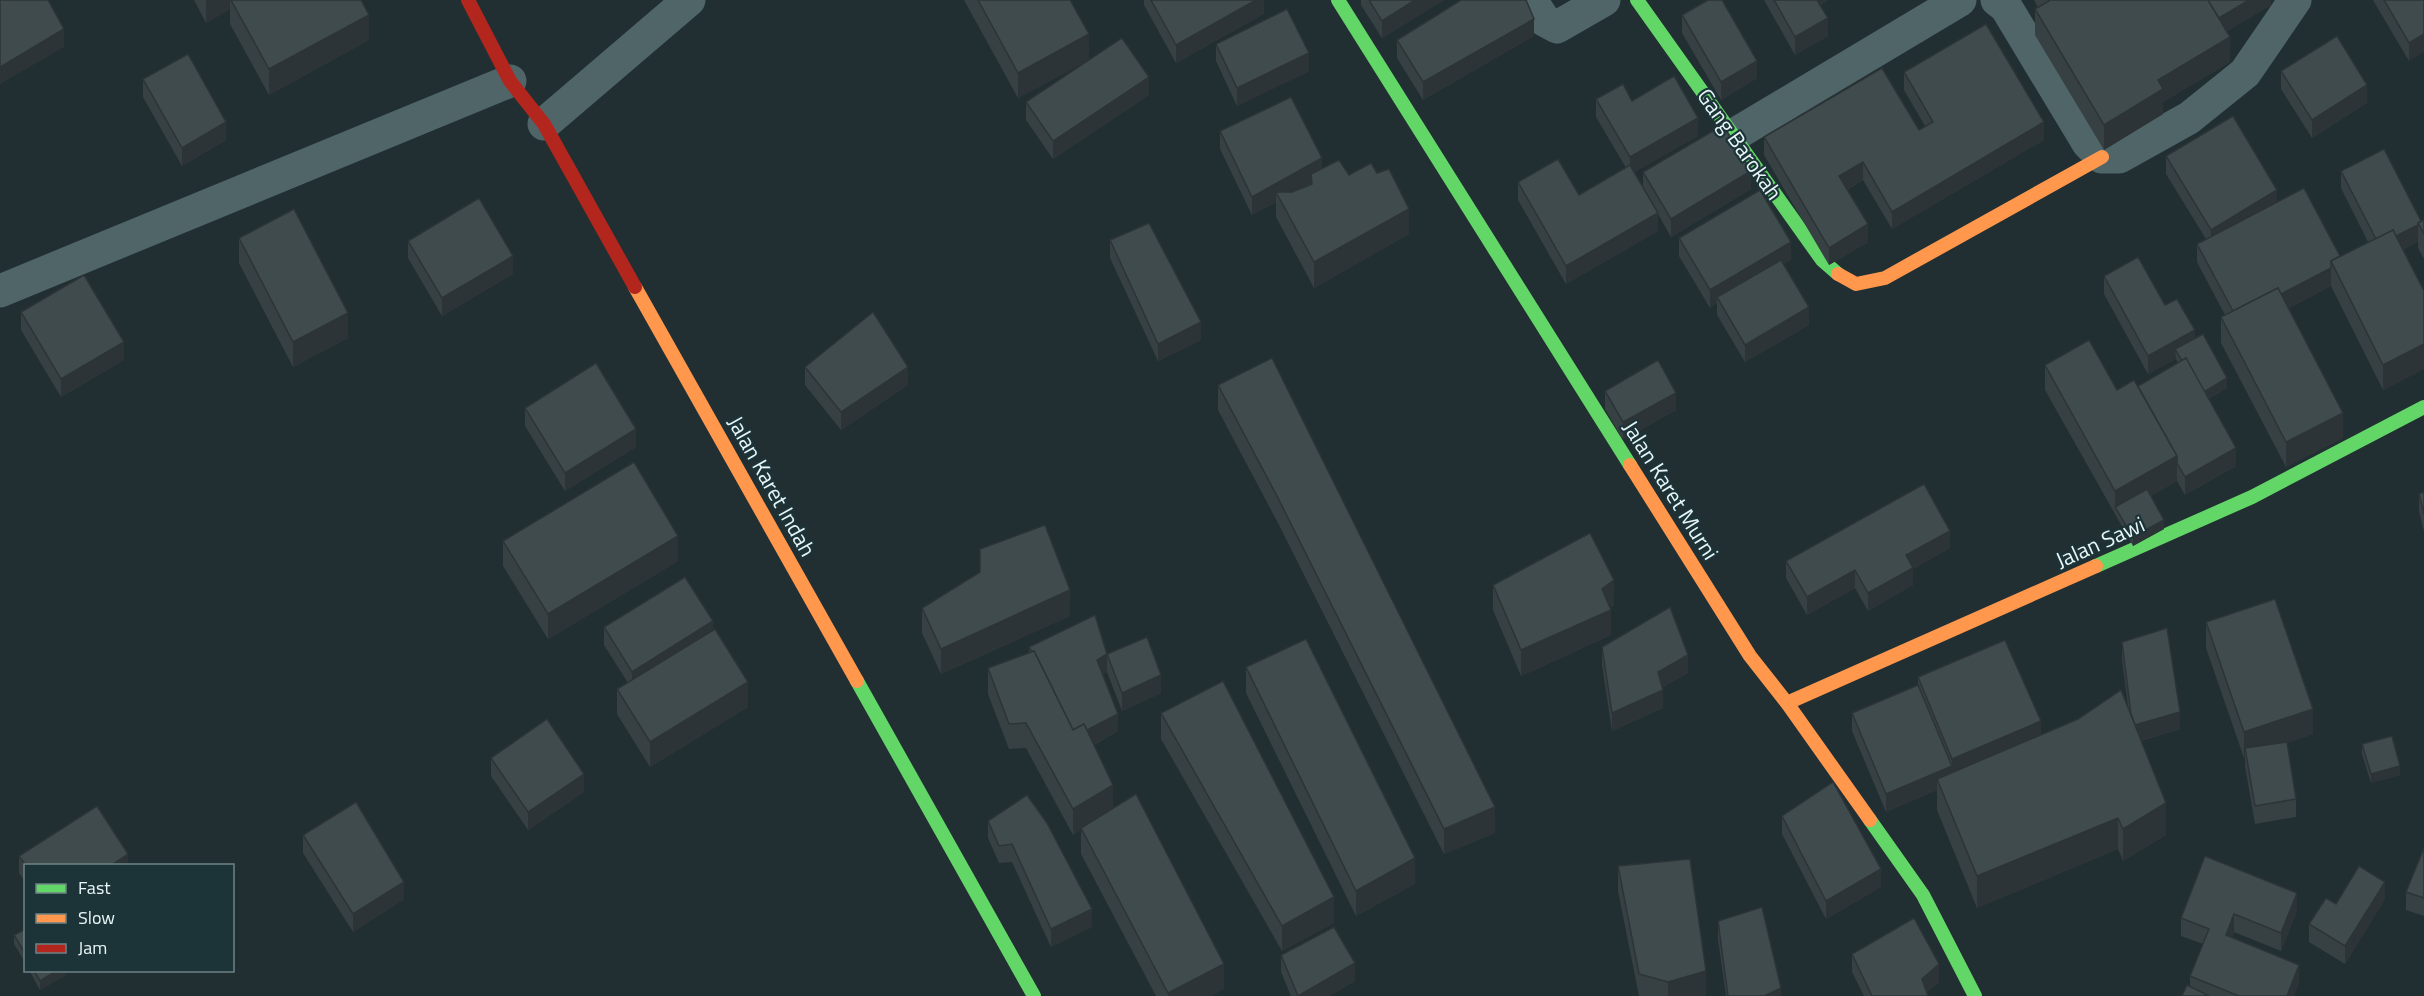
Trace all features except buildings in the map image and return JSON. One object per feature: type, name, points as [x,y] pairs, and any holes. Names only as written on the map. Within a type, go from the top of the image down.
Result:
[{"type":"street","name":"Jalan Karet Indah","points":[[468,0],[510,81],[544,124],[1034,996]]},
{"type":"street","points":[[544,124],[689,0]]},
{"type":"street","name":"Jalan Karet Murni","points":[[1338,0],[1750,656],[1787,703],[1923,895],[1975,996]]},
{"type":"street","points":[[1532,0],[1544,20],[1557,27],[1604,0]]},
{"type":"street","name":"Gang Barokah","points":[[1637,0],[1822,260],[1849,284],[1867,285],[1885,278],[2102,157]]},
{"type":"street","points":[[1734,135],[1959,0]]},
{"type":"street","points":[[1997,0],[2006,7],[2088,143],[2102,157],[2119,157],[2189,118],[2245,73],[2295,0]]},
{"type":"street","points":[[0,291],[510,81]]},
{"type":"street","name":"Jalan Sawi","points":[[1787,703],[2252,497],[2424,407]]},
{"type":"traffic: fast","points":[[1338,0],[1630,465]]},
{"type":"traffic: fast","points":[[1637,0],[1822,260],[1838,274]]},
{"type":"traffic: fast","points":[[2096,566],[2252,497],[2424,407]]},
{"type":"traffic: fast","points":[[857,681],[1034,996]]},
{"type":"traffic: fast","points":[[1870,820],[1923,895],[1975,996]]},
{"type":"traffic: slow","points":[[1838,274],[1856,284],[1885,278],[2102,157]]},
{"type":"traffic: slow","points":[[635,287],[857,681]]},
{"type":"traffic: slow","points":[[1630,465],[1750,656],[1787,703],[1870,820]]},
{"type":"traffic: slow","points":[[1787,703],[2096,566]]},
{"type":"traffic: jam","points":[[468,0],[510,81],[544,124],[635,287]]}]
